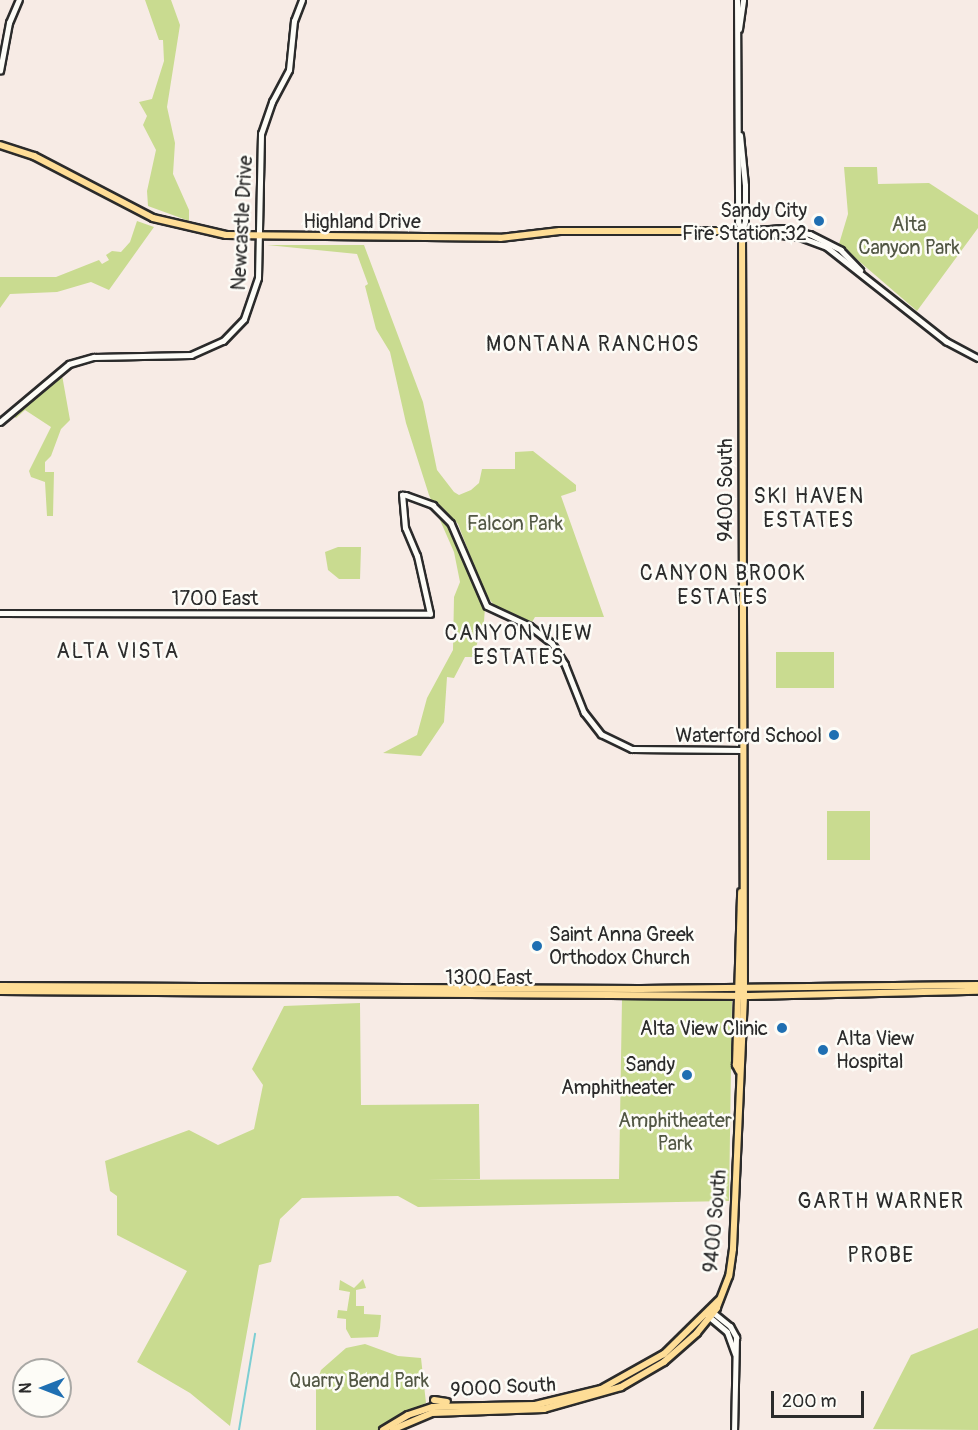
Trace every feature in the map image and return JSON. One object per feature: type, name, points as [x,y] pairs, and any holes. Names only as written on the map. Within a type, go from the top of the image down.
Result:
[{"type":"main road","name":"9400 South","points":[[710,1313],[729,1276],[733,1249],[739,1071],[742,750],[742,231],[738,222],[740,135],[737,0]]},
{"type":"main road","name":"9400 South","points":[[739,29],[743,0]]},
{"type":"main road","name":"Highland Drive","points":[[0,145],[36,157],[153,218],[210,233],[258,237],[500,238],[560,231],[742,231]]},
{"type":"main road","name":"1300 East","points":[[0,986],[740,992],[978,985]]},
{"type":"main road","name":"1300 East","points":[[0,991],[978,991]]},
{"type":"main road","points":[[710,1313],[728,1332],[735,1354],[734,1430]]},
{"type":"main road","name":"9000 South","points":[[383,1430],[408,1415],[434,1404],[492,1406],[552,1403],[618,1382],[670,1350],[710,1313]]},
{"type":"main road","name":"9000 South","points":[[392,1430],[432,1413],[563,1406],[621,1387],[664,1362],[710,1313]]},
{"type":"main road","points":[[400,1425],[434,1404],[483,1412]]},
{"type":"street","points":[[0,71],[9,23],[19,0]]},
{"type":"street","name":"Newcastle Drive","points":[[0,422],[53,374],[76,361],[105,356],[182,356],[223,341],[238,327],[252,303],[258,237],[261,134],[272,102],[289,70],[294,21],[302,0]]},
{"type":"street","name":"Highland Drive","points":[[742,231],[783,228],[810,234],[841,250],[860,270],[946,341],[978,358]]},
{"type":"street","name":"1700 East","points":[[0,613],[430,614],[417,556],[405,528],[402,495],[428,502],[447,517],[485,603],[494,611],[536,630],[552,643],[565,664],[584,712],[601,734],[618,745],[640,750],[742,750]]},
{"type":"green space","points":[[145,0],[171,0],[180,25],[167,107],[175,143],[173,174],[189,210],[189,221],[148,206],[147,191],[156,150],[143,125],[147,116],[139,102],[152,99],[164,61],[163,40],[159,40]]},
{"type":"green space","name":"Alta Canyon Park","points":[[844,167],[877,167],[878,184],[929,183],[978,215],[978,228],[917,311],[839,244],[848,214]]},
{"type":"green space","points":[[137,221],[154,227],[109,290],[91,282],[57,292],[10,294],[0,308],[0,277],[56,277],[99,260],[102,264],[109,260],[106,255],[112,251],[121,252],[130,242]]},
{"type":"green space","name":"Falcon Park","points":[[267,245],[364,245],[423,402],[437,470],[454,492],[459,495],[471,490],[479,483],[482,469],[515,469],[515,452],[533,451],[576,485],[576,491],[561,496],[604,617],[535,617],[532,622],[495,606],[485,594],[458,524],[441,506],[485,608],[484,621],[473,657],[465,657],[454,678],[447,677],[444,722],[421,756],[383,753],[417,735],[427,698],[453,650],[454,597],[460,582],[454,552],[429,495],[406,423],[390,352],[376,329],[365,286],[368,284],[357,254]]},
{"type":"green space","points":[[62,375],[70,420],[61,429],[51,456],[45,462],[45,472],[54,472],[53,516],[47,516],[45,482],[31,477],[29,471],[51,427],[25,410],[16,418],[13,416]]},
{"type":"green space","points":[[338,547],[361,547],[360,579],[339,579],[328,570],[325,552]]},
{"type":"green space","points":[[776,652],[834,652],[834,688],[776,688]]},
{"type":"green space","points":[[827,811],[870,811],[870,860],[827,860]]},
{"type":"green space","name":"Amphitheater Park","points":[[622,999],[732,1001],[729,1201],[418,1207],[398,1196],[302,1198],[280,1219],[271,1262],[259,1265],[230,1426],[190,1393],[137,1362],[187,1271],[117,1235],[117,1196],[110,1191],[105,1161],[189,1130],[218,1145],[254,1129],[263,1085],[252,1069],[284,1006],[360,1003],[361,1105],[479,1104],[480,1179],[426,1180],[619,1179]]},
{"type":"green space","points":[[363,1279],[366,1288],[356,1290],[356,1306],[364,1306],[364,1314],[381,1315],[380,1328],[378,1337],[351,1338],[346,1329],[346,1319],[337,1318],[338,1310],[347,1311],[350,1292],[339,1290],[340,1280],[354,1288]]},
{"type":"green space","points":[[978,1328],[978,1430],[873,1429],[911,1355]]},
{"type":"green space","name":"Quarry Bend Park","points":[[365,1344],[398,1356],[421,1358],[426,1403],[377,1430],[316,1430],[316,1385],[321,1370],[346,1348]]},
{"type":"waterway","points":[[239,1430],[255,1334]]},
{"type":"place","name":"Sandy City Fire Station 32","points":[[819,221]]},
{"type":"place","name":"Waterford School","points":[[834,735]]},
{"type":"place","name":"Saint Anna Greek Orthodox Church","points":[[537,946]]},
{"type":"place","name":"Alta View Clinic","points":[[782,1028]]},
{"type":"place","name":"Alta View Hospital","points":[[823,1050]]},
{"type":"place","name":"Sandy Amphitheater","points":[[687,1075]]},
{"type":"district","name":"MONTANA RANCHOS","points":[[593,345]]},
{"type":"district","name":"SKI HAVEN ESTATES","points":[[809,509]]},
{"type":"district","name":"CANYON BROOK ESTATES","points":[[723,586]]},
{"type":"district","name":"CANYON VIEW ESTATES","points":[[519,646]]},
{"type":"district","name":"ALTA VISTA","points":[[118,652]]},
{"type":"district","name":"GARTH WARNER","points":[[881,1202]]},
{"type":"district","name":"PROBE","points":[[881,1256]]}]
